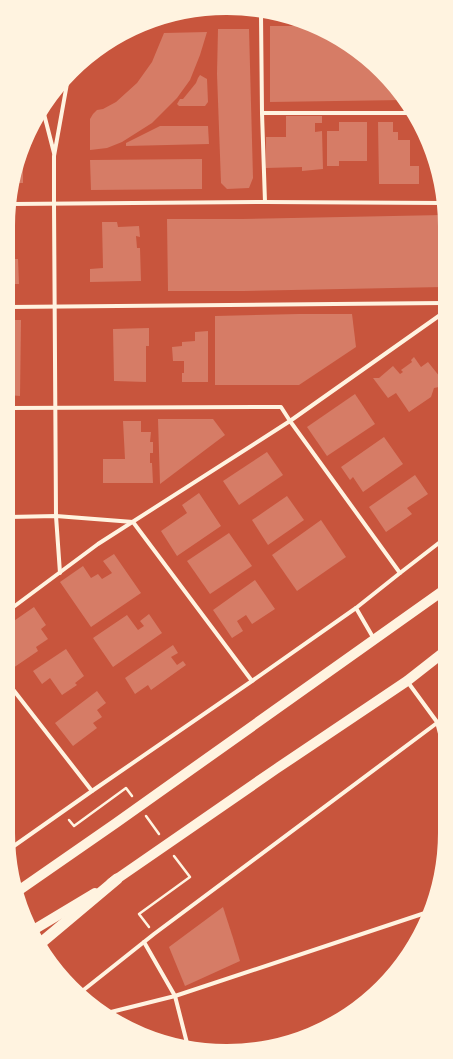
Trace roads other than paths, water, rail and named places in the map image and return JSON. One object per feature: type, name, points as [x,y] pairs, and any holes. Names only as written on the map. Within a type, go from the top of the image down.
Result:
[{"type":"highway","points":[[44,940],[117,880]]},
{"type":"main road","points":[[22,888],[438,594]]},
{"type":"main road","points":[[38,927],[117,880],[276,769],[407,681],[438,657]]},
{"type":"street","points":[[261,18],[265,202]]},
{"type":"street","points":[[60,573],[56,516],[54,156],[66,88]]},
{"type":"street","points":[[262,113],[405,113]]},
{"type":"street","points":[[45,118],[54,156]]},
{"type":"street","points":[[16,204],[265,202],[437,203]]},
{"type":"street","points":[[15,307],[438,303]]},
{"type":"street","points":[[15,605],[98,544],[290,421],[438,317]]},
{"type":"street","points":[[15,408],[281,408],[400,573]]},
{"type":"street","points":[[15,517],[56,516],[133,522],[252,681]]},
{"type":"street","points":[[15,845],[356,608],[438,544]]},
{"type":"street","points":[[356,608],[374,640]]},
{"type":"street","points":[[407,681],[437,722],[438,726]]},
{"type":"street","points":[[15,692],[92,791]]},
{"type":"street","points":[[84,989],[154,934],[437,722]]},
{"type":"street","points":[[114,1011],[175,996],[421,914]]},
{"type":"street","points":[[144,942],[175,996],[186,1040]]}]
